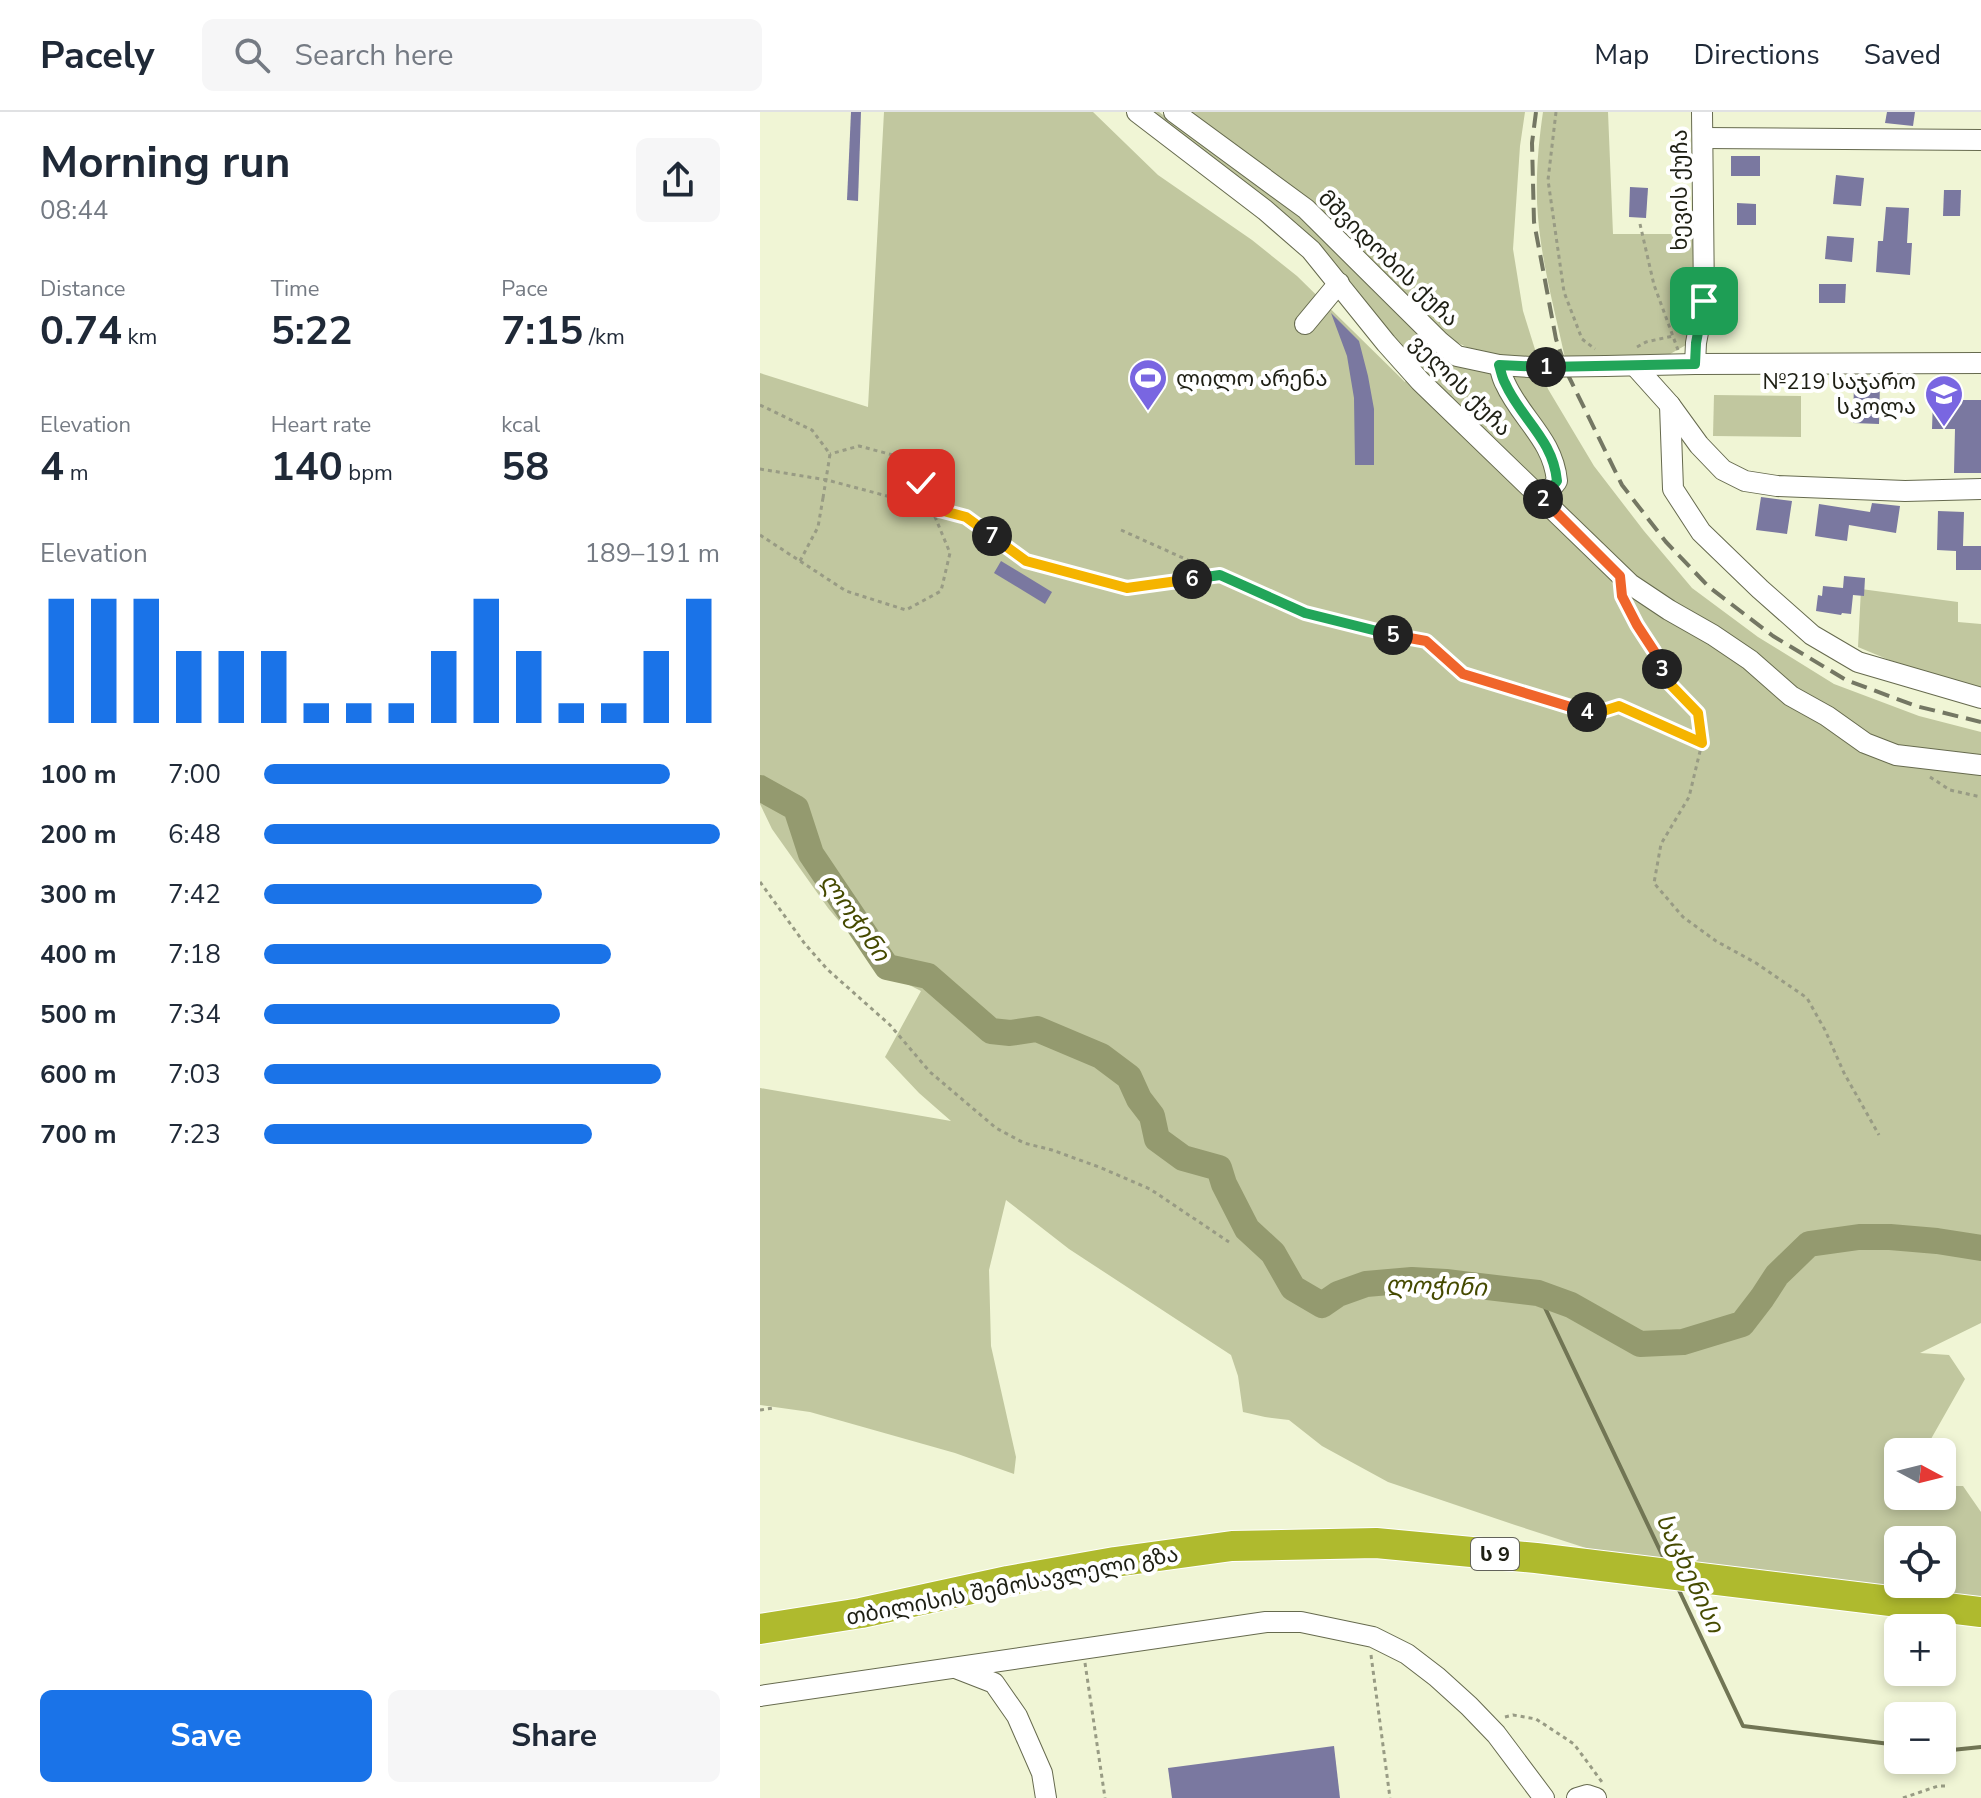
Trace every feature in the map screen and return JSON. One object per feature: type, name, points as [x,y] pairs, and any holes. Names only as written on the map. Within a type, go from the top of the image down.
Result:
[{"type":"highway","name":"თბილისის შემოსავლელი გზა","points":[[760,1629],[861,1613],[1008,1581],[1115,1562],[1232,1546],[1376,1543],[1536,1558],[1981,1612]]},
{"type":"street","name":"ველის ქუჩა","points":[[1137,112],[1265,210],[1311,250],[1420,381],[1620,576],[1750,660],[1791,696],[1827,716],[1865,743],[1896,755],[1981,765]]},
{"type":"street","name":"მშვიდობის ქუჩა","points":[[1174,112],[1306,209],[1457,356],[1499,365],[1530,367],[1635,357],[1690,364],[1981,363]]},
{"type":"street","name":"ხევის ქუჩა","points":[[1690,364],[1704,301],[1702,112]]},
{"type":"street","points":[[1704,138],[1981,140]]},
{"type":"street","points":[[1305,324],[1339,283]]},
{"type":"street","points":[[1635,357],[1699,445],[1723,470],[1745,481],[1777,486],[1905,491],[1981,489]]},
{"type":"street","points":[[1499,365],[1505,384],[1549,450],[1555,467],[1557,481],[1550,490],[1537,493]]},
{"type":"street","points":[[1670,405],[1673,489],[1701,532],[1760,589],[1812,635],[1858,662],[1981,698]]},
{"type":"street","points":[[760,1696],[1266,1622],[1301,1622],[1368,1636],[1407,1654],[1437,1677],[1486,1723],[1544,1798]]},
{"type":"street","points":[[954,1668],[994,1683],[1017,1716],[1042,1773],[1046,1798]]},
{"type":"street","points":[[1577,1798],[1601,1793]]},
{"type":"path","points":[[1556,112],[1548,180],[1564,292],[1582,339],[1601,358]]},
{"type":"path","points":[[1640,224],[1654,285],[1673,336],[1690,364]]},
{"type":"path","points":[[1635,357],[1646,342],[1673,336]]},
{"type":"path","points":[[760,405],[812,430],[830,454],[818,527],[800,561]]},
{"type":"path","points":[[760,535],[846,591],[906,610],[941,591],[950,553],[921,483],[893,455],[859,446],[830,454]]},
{"type":"path","points":[[760,469],[827,480],[966,517],[1026,561],[1127,588],[1220,575]]},
{"type":"path","points":[[1121,530],[1305,613],[1426,641],[1463,674],[1594,714],[1619,706],[1702,743]]},
{"type":"path","points":[[1620,576],[1622,596],[1668,682],[1698,713],[1702,743],[1689,797],[1661,844],[1654,883],[1683,917],[1807,998],[1879,1135]]},
{"type":"path","points":[[1928,776],[1950,790],[1981,797]]},
{"type":"path","points":[[760,882],[827,969],[890,1025],[940,1081],[996,1128],[1024,1143],[1088,1163],[1150,1189],[1229,1242]]},
{"type":"path","points":[[760,1410],[773,1408]]},
{"type":"path","points":[[1368,1636],[1390,1798]]},
{"type":"path","points":[[1083,1649],[1105,1798]]},
{"type":"path","points":[[1486,1723],[1513,1715],[1536,1719],[1574,1744],[1601,1793]]},
{"type":"path","points":[[1903,1798],[1938,1786],[1948,1786]]},
{"type":"green space","points":[[884,112],[1093,112],[1158,175],[1252,240],[1297,276],[1405,382],[1415,363],[1282,229],[1132,112],[1159,112],[1310,221],[1435,350],[1543,376],[1594,466],[1692,588],[1758,637],[1834,684],[1919,716],[1981,732],[1981,1323],[1920,1353],[1949,1355],[1965,1379],[1932,1438],[1884,1438],[1884,1510],[1956,1510],[1956,1486],[1963,1486],[1981,1512],[1981,1601],[1955,1598],[1956,1526],[1884,1526],[1884,1590],[1623,1560],[1388,1482],[1322,1446],[1289,1420],[1243,1412],[1238,1376],[1231,1355],[1069,1249],[1006,1200],[989,1270],[991,1346],[1016,1457],[1014,1474],[955,1453],[810,1412],[760,1405],[760,1088],[951,1121],[885,1057],[921,991],[880,970],[828,908],[772,829],[760,804],[760,373],[868,407]]},
{"type":"green space","points":[[1186,112],[1525,112],[1513,249],[1523,311],[1538,359],[1479,353],[1454,341]]},
{"type":"green space","points":[[1543,112],[1608,112],[1613,234],[1699,234],[1697,297],[1686,345],[1663,358],[1565,358],[1538,217],[1538,164]]},
{"type":"green space","points":[[1714,395],[1801,396],[1801,437],[1713,436]]},
{"type":"green space","points":[[1861,589],[1958,602],[1958,622],[1981,624],[1981,687],[1933,676],[1858,647]]},
{"type":"building","points":[[851,112],[861,112],[858,201],[847,200]]},
{"type":"building","points":[[1887,112],[1915,112],[1913,126],[1885,123]]},
{"type":"building","points":[[1731,156],[1760,156],[1760,176],[1731,176]]},
{"type":"building","points":[[1836,175],[1864,178],[1861,206],[1833,204]]},
{"type":"building","points":[[1630,187],[1648,188],[1646,218],[1629,217]]},
{"type":"building","points":[[1944,190],[1961,190],[1960,216],[1943,216]]},
{"type":"building","points":[[1737,203],[1756,204],[1756,225],[1737,225]]},
{"type":"building","points":[[1886,207],[1909,208],[1907,243],[1912,243],[1910,275],[1876,272],[1878,241],[1883,241]]},
{"type":"building","points":[[1827,236],[1854,238],[1852,262],[1825,259]]},
{"type":"building","points":[[1819,284],[1846,284],[1845,303],[1819,303]]},
{"type":"building","points":[[1331,313],[1359,341],[1374,409],[1374,465],[1355,465],[1354,398],[1347,356]]},
{"type":"building","points":[[1854,384],[1880,384],[1879,424],[1853,423]]},
{"type":"building","points":[[1933,400],[1981,400],[1981,473],[1954,473],[1955,429],[1932,429]]},
{"type":"building","points":[[1761,497],[1792,501],[1787,534],[1756,530]]},
{"type":"building","points":[[1872,503],[1900,506],[1896,533],[1849,525],[1847,541],[1815,536],[1819,504],[1870,512]]},
{"type":"building","points":[[1938,511],[1964,512],[1963,546],[1981,546],[1981,570],[1956,570],[1956,551],[1937,550]]},
{"type":"building","points":[[1001,561],[1052,592],[1045,604],[994,573]]},
{"type":"building","points":[[1844,576],[1865,578],[1864,596],[1853,595],[1851,614],[1816,611],[1823,586],[1843,588]]},
{"type":"building","points":[[1334,1746],[1340,1798],[1172,1798],[1168,1768]]},
{"type":"waterway","name":"ლოჭინი","points":[[760,788],[796,808],[811,854],[887,967],[928,976],[991,1031],[1010,1033],[1037,1029],[1101,1056],[1129,1077],[1139,1099],[1152,1116],[1157,1139],[1183,1158],[1219,1168],[1247,1229],[1273,1253],[1293,1288],[1322,1305],[1338,1294],[1366,1284],[1412,1280],[1446,1282],[1538,1293],[1571,1305],[1640,1344],[1683,1342],[1742,1324],[1777,1275],[1809,1244],[1859,1237],[1890,1237],[1981,1248]]},
{"type":"waterway","name":"საცხენისი","points":[[1538,1293],[1665,1561]]},
{"type":"waterway","name":"საცხენისი","points":[[1678,1588],[1743,1726],[1884,1743]]},
{"type":"waterway","name":"საცხენისი","points":[[1956,1750],[1981,1747]]},
{"type":"railway","points":[[1536,112],[1532,143],[1534,222],[1556,339],[1569,377],[1622,485],[1666,542],[1709,587],[1773,636],[1846,680],[1916,706],[1981,722]]},
{"type":"place","name":"ლილო არენა","points":[[1148,412]]},
{"type":"place","name":"№219 საჯარო სკოლა","points":[[1944,428]]},
{"type":"route","points":[[921,483],[932,508],[966,517],[1026,561],[1127,588],[1220,575],[1305,613],[1426,641],[1463,674],[1594,714],[1619,706],[1702,743],[1698,713],[1668,682],[1622,596],[1620,576],[1537,493],[1550,490],[1557,481],[1555,467],[1549,450],[1505,384],[1499,365],[1695,364],[1704,301]]}]
